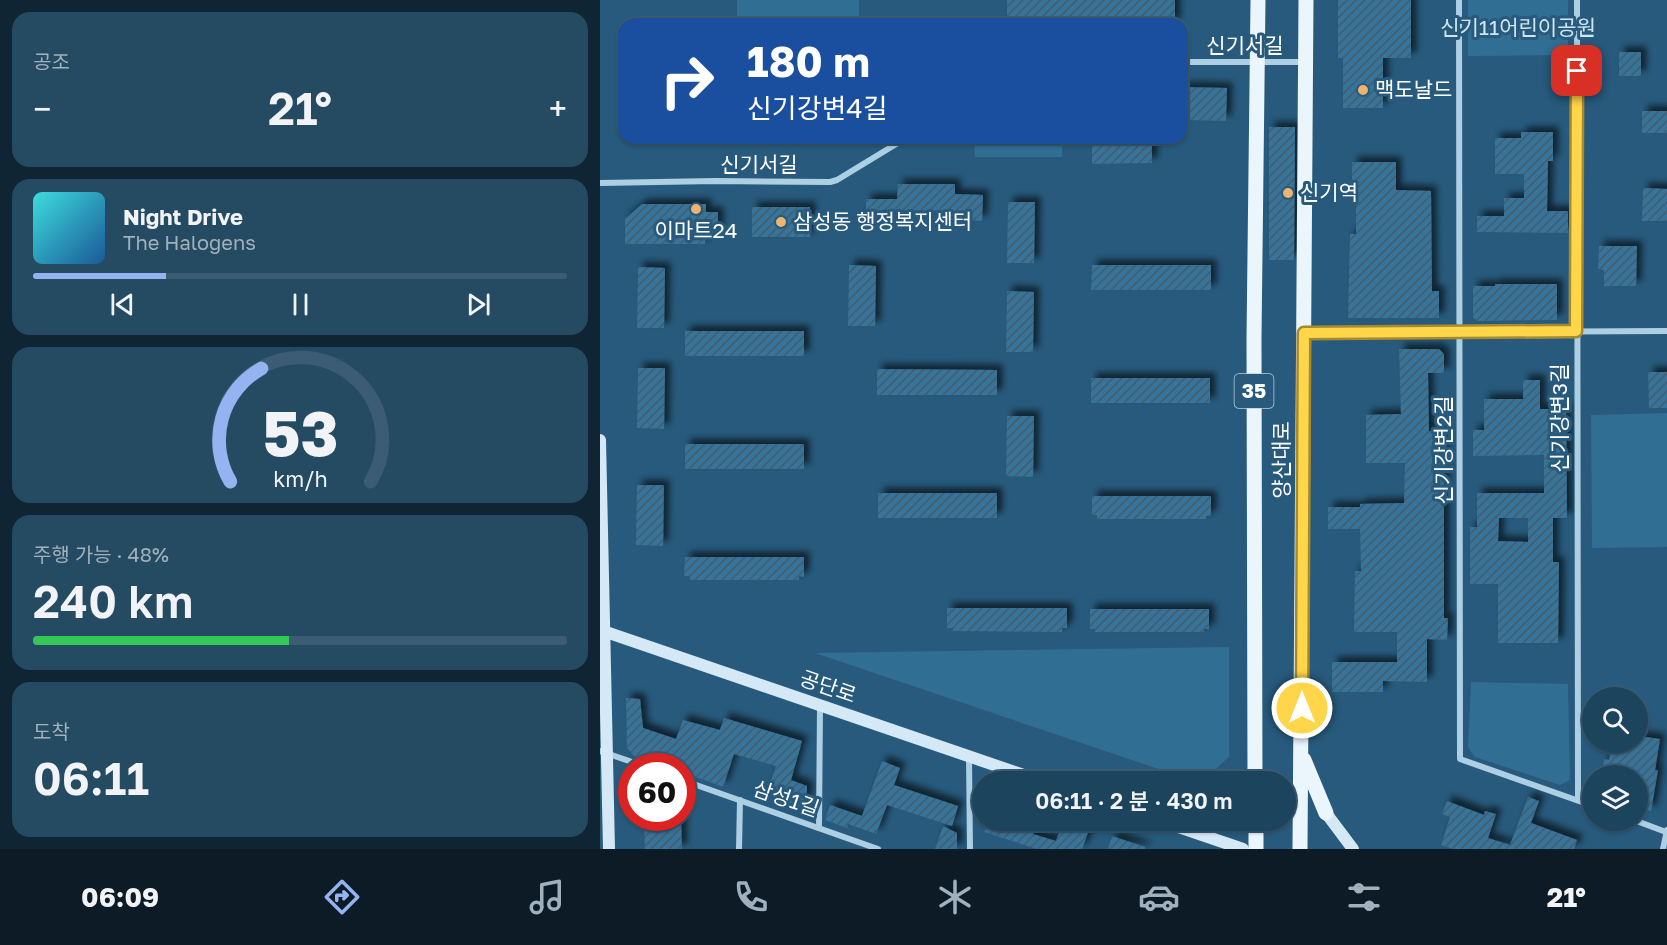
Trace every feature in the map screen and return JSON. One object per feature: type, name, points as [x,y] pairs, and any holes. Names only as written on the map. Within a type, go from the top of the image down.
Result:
[{"type":"main road","name":"양산대로","points":[[1255,771],[1258,0]]},
{"type":"main road","name":"양산대로","points":[[1300,849],[1306,0]]},
{"type":"main road","points":[[1302,755],[1326,813]]},
{"type":"main road","points":[[1256,831],[1256,849]]},
{"type":"street","name":"신기강변2길","points":[[1459,0],[1460,759],[1582,802]]},
{"type":"street","name":"신기강변3길","points":[[1577,0],[1578,800]]},
{"type":"street","name":"신기서길","points":[[1188,62],[1307,63]]},
{"type":"street","name":"신기서길","points":[[600,183],[830,182],[896,144]]},
{"type":"street","points":[[1304,333],[1667,331]]},
{"type":"street","points":[[600,440],[604,752],[609,849]]},
{"type":"street","name":"공단로","points":[[602,631],[1012,771]]},
{"type":"street","points":[[819,705],[819,828]]},
{"type":"street","points":[[969,756],[970,849]]},
{"type":"street","name":"삼성1길","points":[[696,785],[878,849]]},
{"type":"street","points":[[740,800],[740,849]]},
{"type":"street","points":[[1326,813],[1353,849]]},
{"type":"street","points":[[1648,825],[1667,831],[1664,849]]},
{"type":"street","points":[[1194,831],[1243,849]]},
{"type":"street","points":[[854,840],[854,849]]},
{"type":"green space","points":[[737,0],[859,0],[859,18],[737,18]]},
{"type":"green space","name":"신기11어린이공원","points":[[1468,0],[1568,0],[1568,55],[1468,56]]},
{"type":"green space","points":[[974,144],[1062,144],[1062,157],[975,157]]},
{"type":"green space","points":[[1667,413],[1667,547],[1592,548],[1591,415]]},
{"type":"green space","points":[[1229,647],[1229,757],[1213,771],[1164,771],[815,653]]},
{"type":"green space","points":[[1471,682],[1568,684],[1570,780],[1560,785],[1475,757],[1468,747]]},
{"type":"building","points":[[1007,0],[1175,0],[1175,18],[1007,18]]},
{"type":"building","points":[[1338,0],[1411,0],[1411,58],[1383,58],[1383,108],[1343,108],[1343,58],[1338,58]]},
{"type":"building","points":[[1619,52],[1641,52],[1641,76],[1619,76]]},
{"type":"building","points":[[1188,87],[1227,88],[1226,121],[1188,120]]},
{"type":"building","points":[[1642,111],[1667,111],[1667,133],[1642,133]]},
{"type":"building","name":"신기역","points":[[1269,127],[1295,127],[1294,260],[1269,260]]},
{"type":"building","points":[[1521,132],[1553,132],[1553,161],[1548,161],[1547,211],[1568,211],[1568,233],[1477,232],[1477,216],[1504,216],[1504,198],[1524,198],[1524,174],[1495,174],[1495,138],[1521,138]]},
{"type":"building","points":[[1092,144],[1152,144],[1152,163],[1092,164]]},
{"type":"building","points":[[1352,162],[1396,162],[1396,190],[1431,191],[1432,291],[1439,291],[1439,318],[1348,318],[1350,234],[1356,234],[1356,185],[1352,185]]},
{"type":"building","points":[[898,184],[955,184],[955,194],[983,195],[982,221],[956,220],[956,211],[882,210],[882,227],[866,226],[866,199],[897,199]]},
{"type":"building","points":[[1643,188],[1667,189],[1667,221],[1642,221]]},
{"type":"building","points":[[1008,202],[1035,202],[1034,263],[1007,263]]},
{"type":"building","points":[[642,204],[706,204],[706,212],[718,212],[718,238],[705,238],[705,244],[625,244],[625,219]]},
{"type":"building","name":"삼성동 행정복지센터","points":[[752,207],[810,207],[810,237],[752,237]]},
{"type":"building","points":[[1599,246],[1637,246],[1636,286],[1604,286],[1604,270],[1598,269]]},
{"type":"building","points":[[849,265],[876,266],[875,326],[848,326]]},
{"type":"building","points":[[1092,265],[1211,265],[1211,290],[1091,290]]},
{"type":"building","points":[[638,267],[665,268],[664,328],[637,328]]},
{"type":"building","points":[[1495,284],[1557,284],[1557,320],[1477,321],[1473,317],[1473,286],[1495,286]]},
{"type":"building","points":[[1007,291],[1034,292],[1033,352],[1006,352]]},
{"type":"building","points":[[685,331],[804,331],[804,356],[685,356]]},
{"type":"building","points":[[1399,349],[1439,349],[1444,354],[1444,373],[1428,373],[1429,431],[1444,431],[1444,618],[1448,618],[1447,640],[1427,639],[1427,682],[1383,681],[1383,692],[1332,692],[1332,662],[1397,662],[1397,632],[1354,632],[1355,571],[1361,571],[1360,529],[1328,529],[1328,507],[1404,503],[1405,463],[1366,463],[1366,415],[1401,414]]},
{"type":"building","points":[[638,368],[665,368],[664,429],[637,428]]},
{"type":"building","points":[[877,369],[997,370],[997,395],[877,395]]},
{"type":"building","points":[[1648,372],[1667,372],[1667,408],[1649,408]]},
{"type":"building","points":[[1091,378],[1210,378],[1210,403],[1091,403]]},
{"type":"building","points":[[1523,380],[1540,380],[1540,409],[1566,409],[1567,518],[1553,518],[1553,562],[1559,562],[1558,643],[1498,643],[1498,584],[1470,584],[1470,527],[1477,527],[1477,493],[1544,493],[1544,455],[1473,456],[1473,430],[1484,430],[1484,399],[1523,399]],"holes":[[[1499,518],[1528,518],[1528,542],[1498,541]]]},
{"type":"building","points":[[1007,416],[1034,416],[1033,477],[1006,476]]},
{"type":"building","points":[[685,444],[804,444],[804,469],[685,469]]},
{"type":"building","points":[[637,485],[664,485],[663,546],[636,545]]},
{"type":"building","points":[[878,493],[997,493],[997,518],[878,518]]},
{"type":"building","points":[[1092,496],[1211,496],[1211,516],[1206,516],[1206,519],[1097,519],[1097,515],[1092,515]]},
{"type":"building","points":[[685,557],[804,557],[804,577],[799,576],[799,580],[690,580],[690,576],[684,576]]},
{"type":"building","points":[[947,608],[1067,608],[1067,628],[1062,628],[1062,632],[953,631],[953,628],[947,628]]},
{"type":"building","points":[[1090,609],[1209,609],[1209,629],[1204,629],[1204,632],[1095,632],[1095,629],[1090,629]]},
{"type":"building","points":[[626,698],[640,699],[643,728],[676,739],[683,720],[720,730],[724,718],[802,741],[791,780],[807,786],[807,796],[803,808],[766,795],[776,766],[734,754],[723,787],[696,777],[696,753],[631,753],[627,748]]},
{"type":"building","points":[[1648,737],[1660,739],[1655,770],[1658,770],[1651,811],[1648,811],[1648,765],[1603,765],[1604,759],[1609,760],[1610,753],[1648,753]]},
{"type":"building","points":[[882,761],[900,768],[894,785],[958,806],[952,826],[887,805],[876,834],[848,824],[847,828],[825,820],[830,805],[862,816]]},
{"type":"building","points":[[1528,797],[1539,801],[1531,823],[1577,840],[1574,849],[1453,849],[1441,845],[1450,817],[1442,814],[1447,801],[1484,815],[1485,811],[1496,814],[1488,838],[1510,845]]},
{"type":"building","points":[[943,826],[957,833],[957,849],[935,849]]},
{"type":"building","points":[[644,831],[681,831],[682,849],[645,849]]},
{"type":"building","points":[[1034,831],[1033,834],[1056,841],[1060,831],[1089,831],[1082,849],[1037,849],[984,832]]},
{"type":"building","points":[[1112,836],[1145,847],[1145,849],[1108,849]]},
{"type":"place","name":"맥도날드","points":[[1363,90]]},
{"type":"place","name":"신기역","points":[[1288,193]]},
{"type":"place","name":"이마트24","points":[[696,209]]},
{"type":"place","name":"삼성동 행정복지센터","points":[[781,222]]},
{"type":"route","points":[[1302,708],[1304,333],[1576,331],[1577,71]]}]
